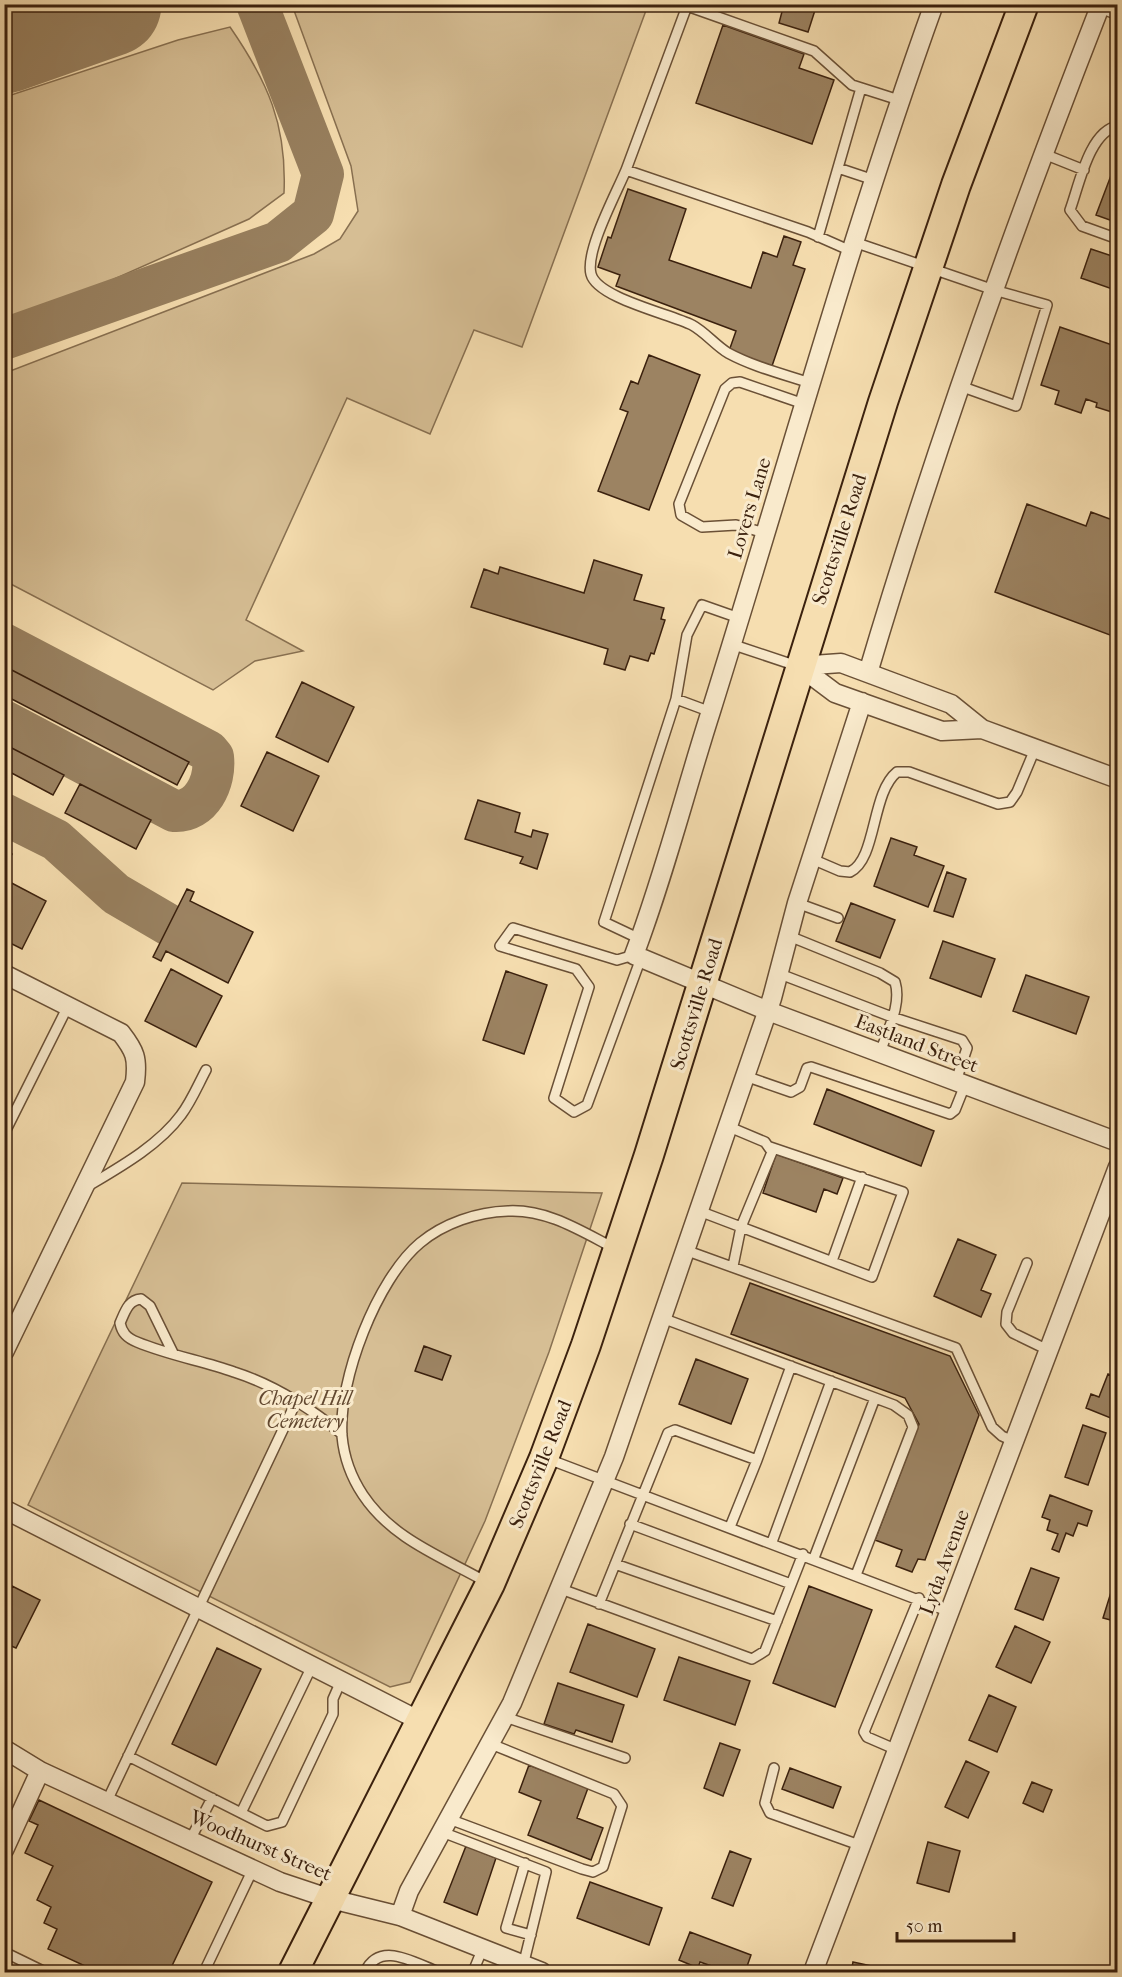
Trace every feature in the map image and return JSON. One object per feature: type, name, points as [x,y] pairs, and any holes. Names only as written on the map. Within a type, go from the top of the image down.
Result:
[{"type":"main road","name":"Scottsville Road","points":[[293,1972],[423,1722],[490,1584],[544,1458],[618,1251],[799,666],[928,268],[1024,4]]},
{"type":"street","name":"Lovers Lane","points":[[639,951],[852,246],[899,100],[934,4]]},
{"type":"street","points":[[868,673],[900,567],[960,386],[1100,6]]},
{"type":"street","points":[[799,666],[841,663],[951,704],[982,729],[1118,779]]},
{"type":"street","points":[[799,666],[835,693],[942,731],[982,729]]},
{"type":"street","points":[[399,1916],[410,1891],[505,1717],[561,1589],[605,1480],[768,1011],[780,974],[797,903],[862,702]]},
{"type":"street","points":[[639,951],[701,985]]},
{"type":"street","points":[[4,974],[121,1033],[132,1047],[138,1062],[135,1082],[4,1352]]},
{"type":"street","name":"Eastland Street","points":[[701,985],[1118,1142]]},
{"type":"street","name":"Lyda Avenue","points":[[813,1972],[1118,1167]]},
{"type":"street","points":[[4,1509],[423,1722]]},
{"type":"street","name":"Woodhurst Street","points":[[4,1749],[40,1771],[280,1882],[331,1899],[399,1916],[542,1972]]},
{"type":"street","points":[[4,1850],[40,1771]]},
{"type":"lane","points":[[810,383],[737,357],[693,326],[607,291],[592,278],[590,266],[596,243],[626,170],[687,6],[814,51],[839,75],[861,88],[899,100]]},
{"type":"lane","points":[[1100,6],[1118,15]]},
{"type":"lane","points":[[818,237],[861,88]]},
{"type":"lane","points":[[1118,126],[1108,128],[1097,138],[1071,210],[1082,226],[1118,239]]},
{"type":"lane","points":[[1044,154],[1084,170]]},
{"type":"lane","points":[[838,168],[874,180]]},
{"type":"lane","points":[[626,170],[818,237],[1047,305],[1016,406],[960,386]]},
{"type":"lane","points":[[765,533],[736,525],[702,527],[681,515],[679,504],[725,389],[732,383],[740,382],[804,404]]},
{"type":"lane","points":[[639,951],[604,922],[676,699],[687,635],[702,604],[739,618]]},
{"type":"lane","points":[[732,644],[799,666]]},
{"type":"lane","points":[[676,699],[711,712]]},
{"type":"lane","points":[[812,860],[840,871],[854,870],[861,863],[884,790],[890,777],[897,771],[909,772],[998,804],[1010,802],[1017,792],[1035,749]]},
{"type":"lane","points":[[797,903],[838,918]]},
{"type":"lane","points":[[513,928],[616,960],[639,951],[587,1105],[574,1112],[554,1098],[590,987],[576,969],[500,946],[513,928]]},
{"type":"lane","points":[[789,936],[880,973],[895,982],[898,993],[880,1053]]},
{"type":"lane","points":[[745,1076],[791,1092],[800,1087],[807,1068],[811,1067],[950,1114],[955,1110],[967,1044],[962,1040],[892,1017],[780,974]]},
{"type":"lane","points":[[4,1134],[68,1006]]},
{"type":"lane","points":[[84,1189],[118,1168],[166,1132],[181,1116],[206,1070]]},
{"type":"lane","points":[[699,1211],[872,1276],[903,1192],[771,1147],[728,1126]]},
{"type":"lane","points":[[733,1266],[741,1227],[772,1152],[771,1147]]},
{"type":"lane","points":[[832,1261],[862,1177]]},
{"type":"lane","points":[[490,1584],[412,1542],[380,1517],[350,1472],[342,1434],[350,1378],[369,1320],[398,1267],[433,1234],[478,1215],[510,1210],[526,1212],[570,1225],[618,1251]]},
{"type":"lane","points":[[685,1250],[957,1348],[992,1427],[1002,1436],[1013,1441]]},
{"type":"lane","points":[[1027,1263],[1007,1312],[1006,1324],[1013,1333],[1048,1350]]},
{"type":"lane","points":[[172,1353],[150,1306],[141,1299],[134,1300],[128,1305],[120,1323],[121,1330],[126,1337],[137,1342],[172,1353],[237,1372],[297,1400],[342,1434]]},
{"type":"lane","points":[[662,1318],[894,1405],[908,1415],[913,1427],[856,1575]]},
{"type":"lane","points":[[730,1527],[791,1366]]},
{"type":"lane","points":[[772,1542],[831,1381]]},
{"type":"lane","points":[[814,1558],[875,1398]]},
{"type":"lane","points":[[106,1801],[297,1400]]},
{"type":"lane","points":[[599,1604],[668,1433],[675,1431],[757,1460]]},
{"type":"lane","points":[[544,1458],[772,1542],[950,1612]]},
{"type":"lane","points":[[630,1524],[791,1584]]},
{"type":"lane","points":[[561,1589],[752,1659],[765,1651],[802,1554]]},
{"type":"lane","points":[[615,1564],[777,1621]]},
{"type":"lane","points":[[897,1750],[867,1737],[864,1732],[919,1598]]},
{"type":"lane","points":[[241,1813],[312,1666]]},
{"type":"lane","points":[[128,1756],[267,1826],[282,1822],[333,1714],[333,1699],[342,1681]]},
{"type":"lane","points":[[505,1717],[625,1758]]},
{"type":"lane","points":[[446,1825],[593,1872],[603,1867],[622,1806],[614,1794],[491,1744]]},
{"type":"lane","points":[[774,1768],[765,1803],[770,1814],[862,1846]]},
{"type":"lane","points":[[190,1840],[212,1798]]},
{"type":"lane","points":[[446,1825],[546,1872],[523,1966]]},
{"type":"lane","points":[[525,1863],[506,1928],[531,1935]]},
{"type":"lane","points":[[204,1972],[253,1869]]},
{"type":"lane","points":[[473,1972],[482,1950]]},
{"type":"lane","points":[[4,1952],[45,1972]]},
{"type":"lane","points":[[365,1972],[370,1961],[379,1956],[391,1955],[439,1972]]},
{"type":"green space","points":[[292,5],[648,5],[522,347],[474,330],[430,434],[347,398],[246,620],[303,651],[255,661],[213,690],[5,581],[5,373],[314,254],[340,239],[358,211],[351,166]]},
{"type":"green space","points":[[230,27],[255,67],[272,105],[282,146],[284,193],[249,219],[38,313],[5,324],[5,97],[178,40]]},
{"type":"green space","name":"Chapel Hill Cemetery","points":[[182,1183],[602,1193],[549,1352],[485,1521],[410,1682],[390,1687],[28,1505]]},
{"type":"building","points":[[784,4],[817,4],[808,32],[779,23]]},
{"type":"building","points":[[723,25],[804,54],[799,68],[834,80],[812,144],[696,103]]},
{"type":"building","points":[[1118,157],[1118,223],[1096,215]]},
{"type":"building","points":[[628,189],[686,209],[669,260],[751,288],[763,252],[777,257],[784,236],[801,242],[793,265],[805,269],[772,366],[729,351],[736,331],[616,286],[620,275],[598,267]]},
{"type":"building","points":[[1091,249],[1118,258],[1118,291],[1081,278]]},
{"type":"building","points":[[1060,327],[1118,347],[1112,371],[1118,373],[1118,414],[1096,407],[1097,403],[1086,399],[1081,413],[1055,404],[1059,391],[1041,385]]},
{"type":"building","points":[[649,355],[700,375],[649,510],[598,491],[628,412],[620,409],[631,381],[638,384]]},
{"type":"building","points":[[1027,504],[1086,526],[1091,512],[1118,522],[1118,638],[995,592]]},
{"type":"building","points":[[594,560],[642,575],[634,600],[664,608],[661,619],[665,620],[654,654],[651,653],[648,661],[630,656],[625,670],[604,664],[608,649],[471,607],[484,569],[498,574],[500,567],[584,593]]},
{"type":"building","points":[[4,666],[189,762],[177,785],[4,695]]},
{"type":"building","points":[[302,682],[354,707],[328,762],[276,737]]},
{"type":"building","points":[[4,744],[64,775],[53,795],[4,769]]},
{"type":"building","points":[[267,752],[319,776],[293,831],[241,806]]},
{"type":"building","points":[[80,784],[151,820],[136,849],[65,813]]},
{"type":"building","points":[[478,800],[520,813],[515,832],[531,837],[533,830],[548,834],[537,869],[520,863],[523,857],[465,839]]},
{"type":"building","points":[[891,838],[917,847],[914,855],[944,866],[928,907],[874,886]]},
{"type":"building","points":[[4,850],[12,854],[4,869]]},
{"type":"building","points":[[947,872],[966,879],[953,917],[934,911]]},
{"type":"building","points":[[4,879],[46,901],[22,949],[4,940]]},
{"type":"building","points":[[187,889],[194,892],[190,901],[253,932],[228,983],[166,951],[161,961],[153,957]]},
{"type":"building","points":[[851,903],[895,920],[880,958],[836,941]]},
{"type":"building","points":[[943,941],[995,959],[981,997],[930,978]]},
{"type":"building","points":[[171,969],[222,996],[196,1047],[145,1021]]},
{"type":"building","points":[[506,971],[547,985],[524,1054],[483,1040]]},
{"type":"building","points":[[1026,975],[1089,997],[1076,1034],[1013,1011]]},
{"type":"building","points":[[827,1089],[934,1131],[921,1166],[814,1124]]},
{"type":"building","points":[[776,1154],[843,1178],[837,1194],[824,1189],[816,1212],[763,1193]]},
{"type":"building","points":[[958,1239],[996,1255],[981,1290],[991,1294],[981,1317],[934,1296]]},
{"type":"building","points":[[750,1283],[950,1356],[979,1415],[925,1560],[918,1559],[912,1572],[896,1566],[902,1550],[875,1540],[919,1424],[905,1398],[731,1334]]},
{"type":"building","points":[[424,1346],[451,1356],[442,1380],[415,1371]]},
{"type":"building","points":[[696,1359],[748,1379],[731,1424],[679,1404]]},
{"type":"building","points":[[1108,1374],[1118,1378],[1118,1421],[1086,1408],[1091,1394],[1099,1397]]},
{"type":"building","points":[[1083,1425],[1106,1433],[1088,1485],[1065,1477]]},
{"type":"building","points":[[1050,1495],[1092,1511],[1087,1526],[1078,1523],[1073,1536],[1066,1533],[1059,1552],[1052,1549],[1058,1534],[1047,1530],[1050,1520],[1042,1517]]},
{"type":"building","points":[[1031,1568],[1059,1578],[1043,1620],[1015,1609]]},
{"type":"building","points":[[12,1586],[40,1600],[16,1648],[4,1643],[4,1594],[7,1596]]},
{"type":"building","points":[[809,1586],[872,1610],[835,1707],[773,1683]]},
{"type":"building","points":[[1112,1589],[1118,1590],[1118,1622],[1103,1618]]},
{"type":"building","points":[[588,1624],[655,1649],[637,1697],[570,1672]]},
{"type":"building","points":[[1015,1626],[1050,1642],[1031,1683],[996,1667]]},
{"type":"building","points":[[217,1648],[261,1669],[216,1765],[172,1744]]},
{"type":"building","points":[[679,1657],[750,1681],[735,1725],[664,1700]]},
{"type":"building","points":[[558,1683],[624,1705],[612,1742],[576,1730],[574,1734],[544,1724]]},
{"type":"building","points":[[989,1695],[1016,1707],[997,1752],[969,1740]]},
{"type":"building","points":[[720,1743],[740,1750],[723,1796],[704,1788]]},
{"type":"building","points":[[966,1761],[989,1772],[968,1818],[945,1807]]},
{"type":"building","points":[[529,1765],[588,1788],[577,1818],[603,1828],[591,1860],[528,1835],[541,1801],[519,1792]]},
{"type":"building","points":[[790,1768],[841,1787],[833,1808],[782,1789]]},
{"type":"building","points":[[1032,1782],[1052,1790],[1043,1812],[1023,1803]]},
{"type":"building","points":[[39,1800],[212,1882],[169,1972],[98,1972],[48,1949],[57,1929],[44,1923],[51,1907],[37,1900],[53,1866],[25,1853],[38,1825],[29,1821]]},
{"type":"building","points":[[928,1842],[960,1851],[949,1892],[917,1883]]},
{"type":"building","points":[[466,1846],[496,1858],[477,1915],[444,1902]]},
{"type":"building","points":[[730,1851],[751,1859],[733,1906],[712,1898]]},
{"type":"building","points":[[590,1882],[662,1908],[649,1945],[577,1918]]},
{"type":"building","points":[[690,1932],[751,1955],[745,1972],[727,1968],[726,1971],[700,1962],[698,1968],[679,1960]]},
{"type":"building","points":[[853,1962],[872,1966],[871,1972],[851,1972]]},
{"type":"taxiway","points":[[4,339],[278,242],[313,214],[323,174],[257,4]]},
{"type":"taxiway","points":[[4,644],[208,751],[213,757],[212,776],[205,794],[199,801],[192,807],[174,811],[4,721]]},
{"type":"taxiway","points":[[4,814],[56,840],[116,894],[169,925]]},
{"type":"runway","points":[[4,41],[109,4]]}]
